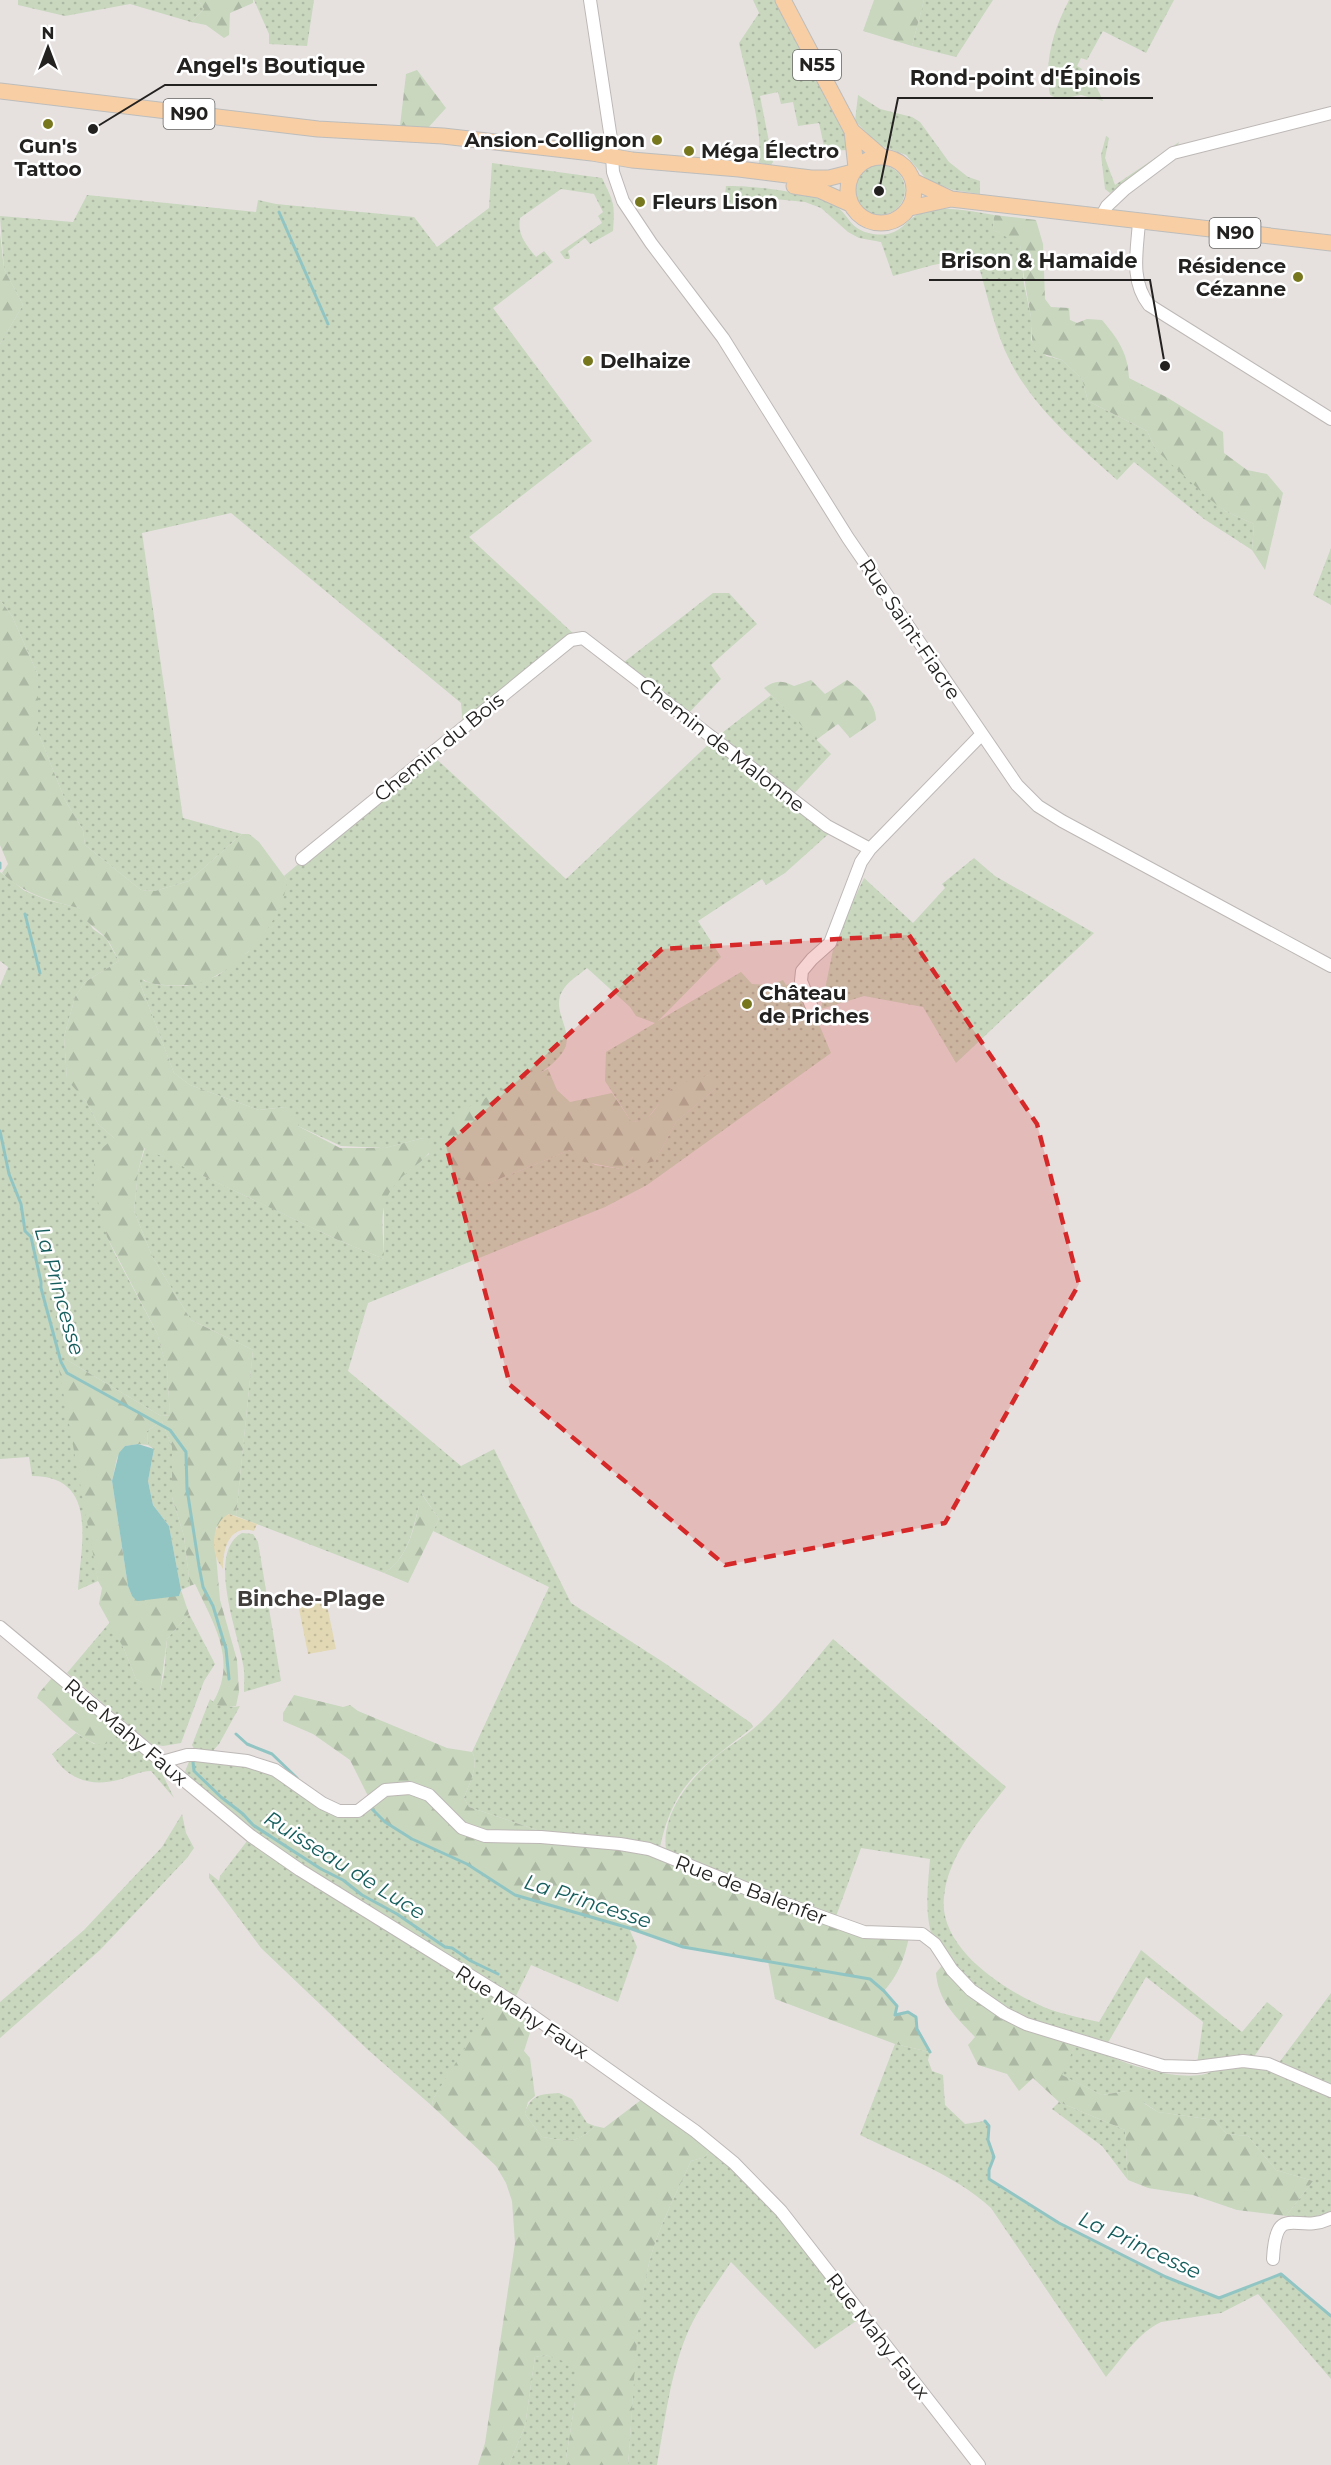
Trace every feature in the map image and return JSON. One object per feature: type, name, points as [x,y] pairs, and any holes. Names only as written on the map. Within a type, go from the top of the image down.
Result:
[{"type":"main road","name":"N55","points":[[783,0],[852,131],[882,157]]},
{"type":"main road","name":"N90","points":[[0,92],[380,138],[811,178],[829,178],[855,170],[872,158],[882,157],[902,164],[913,181],[951,199],[1331,243]]},
{"type":"main road","name":"N55","points":[[852,131],[855,170]]},
{"type":"main road","name":"N90","points":[[612,161],[809,188],[850,204],[864,219],[873,223],[894,221],[909,208],[951,199]]},
{"type":"main road","points":[[850,204],[848,184],[855,170]]},
{"type":"main road","points":[[909,208],[914,195],[913,181]]},
{"type":"street","name":"Rue Saint-Fiacre","points":[[590,0],[616,187],[628,209],[723,338],[848,538],[1017,785],[1038,806],[1108,848],[1331,966]]},
{"type":"street","points":[[1101,217],[1107,206],[1125,189],[1173,153],[1331,113]]},
{"type":"street","points":[[1139,222],[1136,275],[1140,294],[1149,305],[1331,419]]},
{"type":"street","name":"Chemin de Malonne","points":[[577,638],[583,638],[827,826],[870,849]]},
{"type":"street","name":"Chemin du Bois","points":[[302,859],[455,733],[571,640],[577,638]]},
{"type":"street","points":[[816,1017],[801,981],[802,971],[830,943],[861,862],[870,849],[982,734]]},
{"type":"street","name":"Rue Mahy Faux","points":[[0,1627],[251,1836],[300,1870],[513,2002],[695,2131],[734,2163],[781,2211],[979,2465]]},
{"type":"street","name":"Rue de Balenfer","points":[[162,1762],[195,1755],[256,1763],[285,1776],[333,1809],[353,1812],[385,1790],[410,1788],[429,1795],[462,1828],[486,1836],[541,1837],[627,1845],[649,1850],[708,1875],[856,1930],[872,1934],[916,1932],[925,1935],[935,1944],[952,1970],[971,1990],[994,2007],[1026,2024],[1163,2066],[1196,2067],[1243,2061],[1268,2064],[1331,2091]]},
{"type":"street","points":[[1274,2259],[1275,2236],[1279,2227],[1284,2224],[1322,2222],[1331,2218]]},
{"type":"highlighted area","points":[[909,935],[1037,1124],[1079,1284],[945,1523],[725,1565],[510,1385],[446,1146],[662,949]]},
{"type":"green space","points":[[18,0],[198,0],[204,9],[191,22],[130,4],[65,16],[18,5]]},
{"type":"green space","points":[[198,0],[253,0],[253,3],[230,13],[229,35],[224,38],[206,25],[191,22],[204,9]]},
{"type":"green space","points":[[254,0],[314,0],[307,46],[269,44],[269,34]]},
{"type":"green space","points":[[753,0],[775,0],[844,132],[849,150],[825,151],[819,123],[798,126],[793,102],[781,104],[778,92],[760,96],[773,162],[771,165],[759,163],[757,118],[739,43],[759,13]]},
{"type":"green space","points":[[874,0],[924,0],[912,46],[863,31]]},
{"type":"green space","points":[[924,0],[993,0],[956,57],[912,46]]},
{"type":"green space","points":[[1069,0],[1174,0],[1146,53],[1103,31],[1087,60],[1081,58],[1077,66],[1082,69],[1080,73],[1093,79],[1103,101],[1081,95],[1059,99],[1050,95],[1048,70],[1051,46],[1058,23]]},
{"type":"green space","points":[[417,70],[446,108],[427,129],[400,126],[406,74]]},
{"type":"green space","points":[[858,95],[880,109],[912,117],[920,122],[949,162],[968,177],[980,181],[980,194],[953,190],[927,180],[906,155],[879,145],[855,121]]},
{"type":"green space","points":[[1106,136],[1109,138],[1105,158],[1115,185],[1179,142],[1177,148],[1110,193],[1105,189],[1101,155]]},
{"type":"green space","points":[[492,163],[602,178],[613,203],[613,231],[590,244],[585,238],[568,251],[569,259],[565,259],[560,252],[602,223],[598,216],[603,212],[594,194],[561,189],[520,218],[521,234],[529,248],[536,257],[544,251],[553,262],[493,308],[592,441],[469,537],[577,637],[463,726],[461,703],[231,513],[142,533],[183,818],[242,834],[189,881],[155,891],[141,890],[85,845],[83,830],[65,800],[38,732],[38,675],[12,616],[0,600],[0,344],[23,305],[4,269],[0,216],[73,222],[87,195],[256,212],[258,200],[276,204],[414,217],[437,247],[489,208]]},
{"type":"green space","points":[[875,165],[885,165],[898,172],[905,185],[905,195],[898,208],[885,215],[875,215],[866,211],[859,204],[855,195],[855,185],[859,176],[866,169]]},
{"type":"green space","points":[[726,186],[782,191],[825,201],[839,209],[859,229],[873,234],[883,235],[896,231],[915,216],[930,210],[958,210],[994,215],[993,230],[1020,243],[1024,284],[1032,322],[1031,340],[1046,356],[1062,360],[1082,379],[1088,401],[1147,431],[1156,450],[1225,511],[1254,524],[1252,550],[1204,519],[1134,462],[1117,480],[1059,426],[1032,396],[1005,351],[995,325],[976,257],[893,276],[881,242],[859,238],[848,232],[821,208],[805,202],[753,197],[723,210]]},
{"type":"green space","points":[[994,215],[1036,220],[1043,244],[1045,299],[1051,307],[1069,308],[1070,320],[1077,323],[1087,319],[1102,320],[1121,347],[1127,361],[1129,378],[1168,398],[1223,432],[1224,453],[1247,470],[1267,474],[1283,493],[1265,570],[1252,550],[1254,524],[1225,511],[1207,497],[1156,450],[1147,431],[1088,401],[1082,379],[1062,360],[1035,351],[1020,244],[993,230]]},
{"type":"green space","points":[[0,233],[4,269],[23,305],[0,344]]},
{"type":"green space","points":[[1331,548],[1331,605],[1313,595]]},
{"type":"green space","points":[[713,593],[729,593],[757,624],[711,665],[721,679],[685,717],[619,666]]},
{"type":"green space","points":[[0,600],[12,616],[38,675],[38,732],[65,800],[83,830],[85,845],[141,890],[155,891],[189,881],[242,834],[249,834],[259,842],[287,880],[278,911],[258,942],[245,955],[216,976],[202,982],[178,986],[158,984],[140,977],[140,983],[174,1073],[190,1085],[259,1110],[285,1107],[299,1118],[298,1126],[340,1148],[385,1148],[423,1138],[430,1142],[432,1147],[423,1160],[399,1180],[386,1200],[383,1221],[384,1259],[338,1240],[144,1148],[138,1172],[134,1211],[152,1256],[191,1320],[253,1350],[236,1516],[229,1514],[216,1528],[215,1544],[220,1600],[237,1660],[239,1692],[236,1706],[233,1707],[221,1706],[213,1702],[220,1686],[223,1656],[209,1613],[195,1584],[190,1586],[184,1536],[172,1497],[172,1447],[162,1421],[147,1431],[148,1445],[125,1446],[117,1458],[112,1481],[128,1586],[132,1596],[179,1596],[181,1590],[189,1614],[167,1639],[160,1692],[136,1679],[124,1649],[99,1604],[102,1588],[98,1581],[58,1364],[67,1360],[161,1416],[170,1415],[167,1369],[157,1333],[107,1237],[94,1186],[94,1155],[114,1138],[98,1124],[86,1101],[67,1080],[64,1037],[75,997],[85,982],[119,961],[108,940],[87,921],[79,908],[28,891],[2,873],[8,864],[0,845]]},
{"type":"green space","points":[[811,680],[825,694],[847,680],[867,697],[876,720],[850,738],[838,724],[816,740],[764,688],[775,682],[794,686]]},
{"type":"green space","points":[[771,695],[831,754],[790,798],[834,829],[785,873],[766,885],[762,879],[698,921],[721,957],[658,1021],[741,972],[752,984],[769,985],[783,980],[786,985],[801,981],[831,1053],[647,1185],[605,1207],[368,1303],[348,1371],[461,1466],[494,1449],[571,1603],[663,1662],[751,1723],[753,1727],[704,1766],[681,1793],[665,1829],[659,1853],[567,1840],[469,1807],[464,1798],[474,1769],[472,1752],[549,1587],[433,1531],[439,1519],[422,1494],[406,1548],[393,1566],[384,1573],[236,1516],[253,1350],[191,1320],[152,1256],[134,1211],[138,1172],[145,1148],[338,1240],[384,1259],[384,1201],[394,1183],[429,1154],[423,1138],[385,1148],[341,1146],[298,1126],[285,1107],[259,1110],[190,1085],[174,1073],[140,983],[140,975],[144,981],[159,985],[186,986],[217,976],[248,952],[287,880],[284,876],[430,753],[566,879],[714,739]],"holes":[[[587,968],[630,1007],[636,1016],[655,1023],[606,1052],[605,1081],[631,1121],[643,1122],[670,1090],[709,1075],[715,1089],[676,1122],[655,1161],[633,1157],[621,1169],[595,1165],[570,1150],[487,1184],[475,1104],[525,1082],[549,1067],[558,1058],[567,1041],[559,1004],[565,987]]]},
{"type":"green space","points":[[974,858],[995,876],[1094,933],[956,1063],[923,1007],[864,996],[821,1009],[835,940],[864,878],[913,923],[945,888],[942,884]]},
{"type":"green space","points":[[0,872],[25,891],[47,900],[79,908],[93,929],[106,938],[119,961],[85,982],[75,997],[64,1037],[67,1079],[86,1101],[98,1124],[114,1138],[102,1213],[107,1237],[157,1333],[167,1368],[170,1415],[161,1416],[67,1360],[98,1581],[78,1590],[82,1534],[77,1500],[68,1487],[53,1479],[32,1476],[29,1457],[0,1459],[0,986],[8,967],[0,961]]},
{"type":"green space","points":[[548,1069],[557,1090],[570,1102],[612,1093],[631,1121],[644,1120],[669,1091],[683,1083],[709,1075],[715,1083],[715,1089],[676,1122],[655,1161],[644,1164],[633,1157],[621,1169],[580,1161],[570,1150],[487,1184],[463,1179],[447,1161],[440,1144],[446,1126],[478,1101]]},
{"type":"green space","points":[[162,1421],[172,1447],[172,1497],[184,1536],[190,1586],[181,1590],[169,1526],[153,1505],[148,1481],[154,1449],[148,1445],[147,1431]]},
{"type":"green space","points":[[421,1493],[439,1519],[408,1583],[384,1573],[393,1566],[406,1548],[414,1527]]},
{"type":"green space","points":[[242,1533],[253,1534],[258,1542],[281,1681],[244,1692],[244,1667],[231,1614],[225,1575],[226,1557],[232,1543]]},
{"type":"green space","points":[[189,1614],[215,1664],[204,1681],[181,1743],[163,1746],[151,1744],[67,1673],[110,1622],[136,1679],[160,1691],[167,1639]]},
{"type":"green space","points":[[833,1639],[1006,1787],[976,1825],[959,1852],[947,1881],[944,1897],[945,1916],[952,1933],[977,1965],[1012,1991],[1046,2008],[1099,2022],[1141,1950],[1242,2032],[1267,2002],[1283,2015],[1253,2058],[1197,2064],[1203,2022],[1146,1977],[1106,2046],[1031,2023],[971,1987],[933,1939],[928,1909],[930,1859],[861,1848],[835,1919],[666,1850],[668,1822],[689,1784],[709,1762],[751,1731],[770,1713]]},
{"type":"green space","points":[[51,1679],[59,1679],[117,1724],[112,1739],[104,1744],[93,1743],[68,1726],[37,1698]]},
{"type":"green space","points":[[294,1695],[343,1707],[350,1705],[358,1711],[447,1748],[472,1752],[474,1769],[464,1798],[469,1807],[567,1840],[620,1844],[864,1932],[910,1933],[901,1964],[884,1991],[897,2006],[896,2014],[908,2012],[916,2017],[917,2029],[930,2052],[895,2044],[775,1999],[768,1961],[683,1947],[629,1928],[515,1895],[467,1864],[412,1839],[385,1822],[367,1804],[370,1800],[350,1760],[313,1734],[283,1721],[283,1713]]},
{"type":"green space","points":[[210,1699],[224,1706],[240,1706],[219,1744],[209,1755],[257,1763],[333,1809],[367,1804],[385,1822],[412,1839],[467,1864],[515,1895],[629,1928],[637,1947],[618,2002],[531,1965],[513,2002],[496,2001],[433,2099],[432,2106],[367,2049],[261,1948],[209,1878],[209,1873],[219,1881],[220,1876],[251,1836],[184,1774],[194,1749],[192,1745]]},
{"type":"green space","points":[[117,1724],[159,1767],[174,1798],[151,1771],[108,1782],[89,1781],[80,1779],[65,1770],[52,1754],[76,1733],[94,1744]]},
{"type":"green space","points":[[182,1814],[186,1833],[194,1848],[187,1858],[100,1950],[0,2038],[0,2002],[84,1930],[162,1847]]},
{"type":"green space","points":[[944,1963],[966,1989],[1076,2043],[1062,2075],[1102,2095],[1126,2091],[1138,2093],[1145,2104],[1158,2112],[1214,2120],[1227,2134],[1248,2136],[1276,2170],[1313,2181],[1286,2216],[1237,2210],[1193,2195],[1148,2188],[1128,2180],[1125,2130],[1059,2102],[1033,2078],[1019,2091],[1007,2074],[978,2065],[968,2045],[975,2037],[949,2008],[937,1983],[936,1973]]},
{"type":"green space","points":[[1331,1993],[1331,2088],[1278,2064]]},
{"type":"green space","points":[[499,1994],[535,2017],[524,2051],[530,2058],[535,2096],[528,2102],[525,2114],[542,2137],[576,2139],[595,2126],[604,2128],[641,2100],[651,2100],[709,2150],[705,2157],[691,2161],[661,2227],[648,2268],[637,2341],[628,2465],[565,2465],[575,2402],[575,2365],[545,2355],[535,2357],[525,2426],[509,2465],[478,2465],[485,2443],[515,2243],[512,2201],[506,2183],[496,2166],[432,2106],[433,2099]]},
{"type":"green space","points":[[1076,2043],[1105,2052],[1114,2058],[1137,2066],[1167,2074],[1196,2075],[1208,2073],[1217,2068],[1253,2064],[1331,2094],[1331,2212],[1309,2218],[1286,2216],[1313,2181],[1276,2170],[1248,2136],[1227,2134],[1214,2120],[1158,2112],[1126,2091],[1102,2095],[1061,2075]]},
{"type":"green space","points":[[895,2044],[930,2052],[928,2060],[932,2071],[943,2075],[945,2105],[965,2124],[985,2121],[989,2126],[988,2140],[994,2157],[989,2170],[989,2179],[1059,2223],[1166,2277],[1219,2298],[1281,2274],[1331,2316],[1331,2379],[1258,2294],[1221,2313],[1161,2322],[1138,2339],[1106,2377],[991,2208],[977,2196],[945,2176],[860,2135]]},
{"type":"green space","points":[[559,2093],[572,2099],[587,2123],[595,2126],[576,2139],[542,2137],[525,2114],[533,2099],[546,2094]]},
{"type":"green space","points":[[1059,2102],[1125,2130],[1128,2180],[1102,2146],[1052,2109]]},
{"type":"green space","points":[[709,2150],[751,2188],[770,2209],[859,2319],[815,2349],[731,2262],[696,2315],[681,2350],[669,2398],[657,2465],[628,2465],[639,2316],[648,2268],[661,2227],[691,2161],[705,2157]]},
{"type":"green space","points":[[545,2355],[575,2364],[575,2402],[565,2465],[509,2465],[525,2426],[535,2357]]},
{"type":"sand","points":[[229,1514],[257,1524],[254,1531],[239,1531],[229,1540],[224,1554],[223,1569],[217,1558],[214,1538],[220,1521]]},
{"type":"sand","points":[[326,1600],[336,1649],[308,1654],[298,1604]]},
{"type":"water","points":[[138,1444],[154,1449],[148,1481],[153,1505],[169,1526],[181,1590],[179,1596],[137,1601],[128,1586],[112,1481],[119,1453],[125,1446]]},
{"type":"waterway","points":[[279,212],[328,324]]},
{"type":"waterway","points":[[0,863],[0,868]]},
{"type":"waterway","points":[[25,914],[40,973]]},
{"type":"waterway","name":"La Princesse","points":[[0,1131],[9,1174],[21,1204],[25,1231],[31,1237],[41,1288],[61,1362],[67,1373],[170,1430],[186,1452],[187,1489],[199,1566],[203,1587],[213,1606],[226,1649],[229,1679]]},
{"type":"waterway","name":"La Princesse","points":[[236,1734],[247,1744],[272,1754],[297,1778]]},
{"type":"waterway","name":"Ruisseau de Luce","points":[[193,1762],[194,1771],[253,1825],[321,1869],[343,1880],[362,1895],[397,1914],[445,1947],[452,1948],[471,1961],[498,1974]]},
{"type":"waterway","name":"La Princesse","points":[[369,1806],[385,1822],[412,1839],[467,1864],[515,1895],[629,1928],[683,1947],[870,1979],[897,2006],[895,2015],[908,2012],[916,2017],[917,2029],[930,2052]]},
{"type":"waterway","name":"La Princesse","points":[[985,2121],[989,2126],[988,2140],[994,2157],[989,2170],[989,2179],[1059,2223],[1166,2277],[1219,2298],[1281,2274],[1331,2316]]},
{"type":"place","name":"Gun's Tattoo","points":[[48,124]]},
{"type":"place","name":"Angel's Boutique","points":[[93,129]]},
{"type":"place","name":"Ansion-Collignon","points":[[657,140]]},
{"type":"place","name":"Méga Électro","points":[[689,151]]},
{"type":"place","name":"Rond-point d'Épinois","points":[[879,191]]},
{"type":"place","name":"Fleurs Lison","points":[[640,202]]},
{"type":"place","name":"Résidence Cézanne","points":[[1298,277]]},
{"type":"place","name":"Delhaize","points":[[588,361]]},
{"type":"place","name":"Brison & Hamaide","points":[[1165,366]]},
{"type":"place","name":"Château de Priches","points":[[747,1004]]},
{"type":"district","name":"Binche-Plage","points":[[311,1598]]}]
